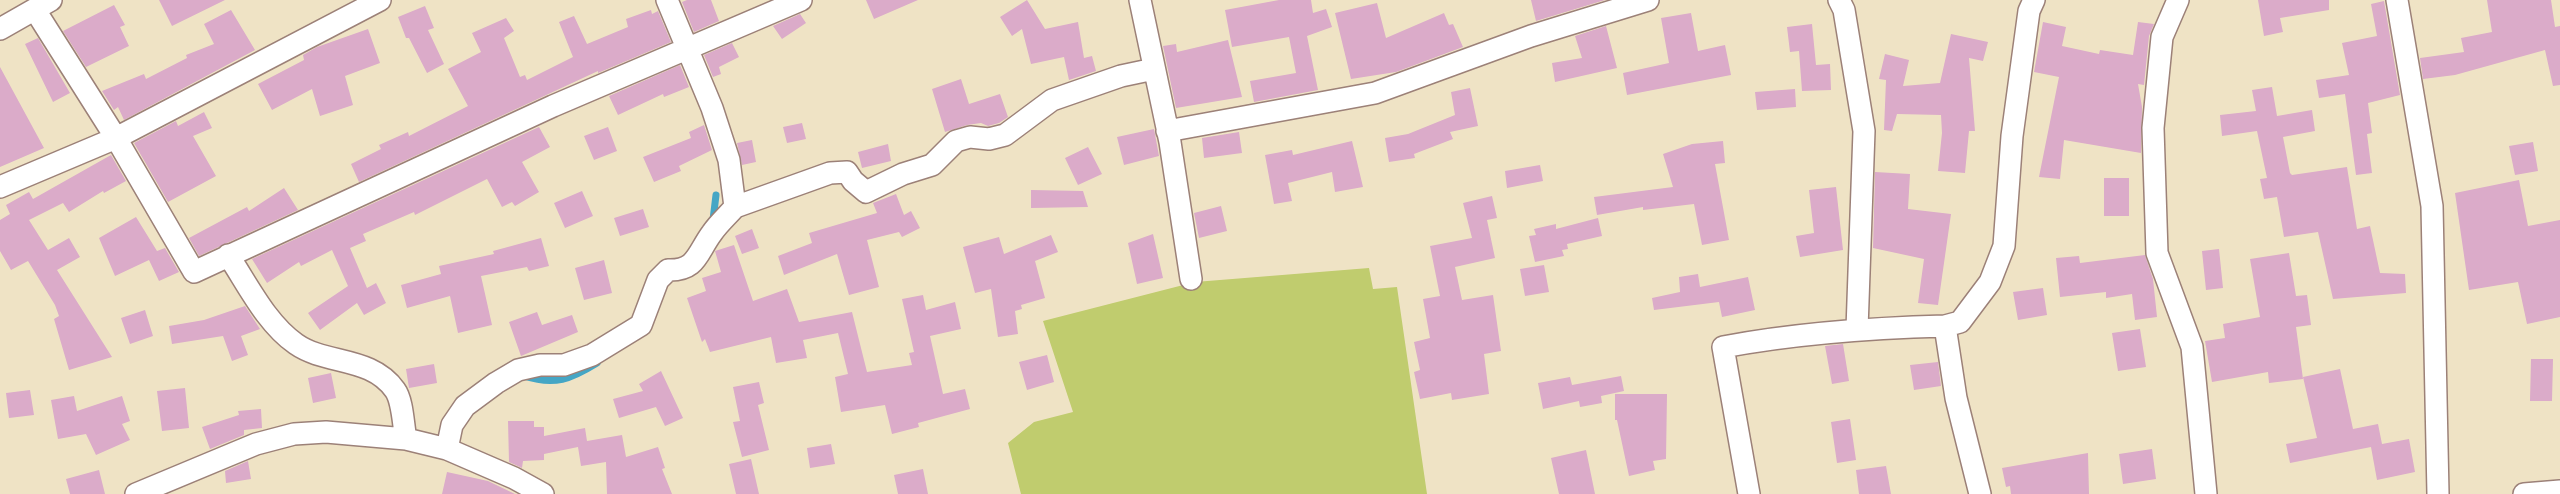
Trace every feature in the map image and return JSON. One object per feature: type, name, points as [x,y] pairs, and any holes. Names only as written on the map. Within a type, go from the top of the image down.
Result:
[{"type":"street","points":[[0,187],[116,138],[380,0]]},
{"type":"street","points":[[667,0],[712,108],[729,159],[735,207]]},
{"type":"street","points":[[0,28],[43,5],[116,138],[194,272],[687,47],[801,0]]},
{"type":"street","points":[[1140,0],[1167,131],[1191,279]]},
{"type":"street","points":[[1167,131],[1375,93],[1531,36],[1648,0]]},
{"type":"street","points":[[1839,0],[1844,10],[1864,131],[1857,329]]},
{"type":"street","points":[[1749,494],[1723,347],[1785,335],[1857,329],[1945,326],[1960,322],[1990,282],[2004,246],[2012,136],[2029,11],[2034,0]]},
{"type":"street","points":[[2178,0],[2162,37],[2153,128],[2157,254],[2192,347],[2206,494]]},
{"type":"street","points":[[2397,0],[2432,206],[2438,494]]},
{"type":"street","points":[[447,449],[452,425],[465,406],[496,383],[518,370],[540,365],[564,365],[592,355],[641,325],[658,280],[668,270],[690,267],[712,232],[735,207],[830,173],[847,172],[853,181],[866,192],[903,174],[932,165],[956,141],[970,137],[989,139],[1005,135],[1052,100],[1121,76],[1154,69]]},
{"type":"street","points":[[228,255],[267,314],[295,344],[316,355],[358,364],[379,374],[396,391],[406,439]]},
{"type":"street","points":[[1945,326],[1956,398],[1980,494]]},
{"type":"street","points":[[136,494],[256,444],[294,434],[326,432],[406,439],[447,449],[543,494]]},
{"type":"street","points":[[2524,494],[2560,491]]},
{"type":"green space","points":[[1369,268],[1373,289],[1397,287],[1427,494],[1021,494],[1008,443],[1034,422],[1073,412],[1043,321],[1195,282]]},
{"type":"building","points":[[159,0],[225,0],[172,26]]},
{"type":"building","points":[[711,0],[719,21],[694,32],[682,2]]},
{"type":"building","points":[[866,0],[918,0],[874,19]]},
{"type":"building","points":[[1027,0],[1045,29],[1078,22],[1084,58],[1092,56],[1096,71],[1069,80],[1064,57],[1031,64],[1022,29],[1012,36],[1000,17]]},
{"type":"building","points":[[1279,0],[1311,0],[1313,13],[1326,9],[1332,27],[1307,36],[1318,90],[1254,102],[1250,81],[1296,73],[1289,37],[1232,47],[1225,10]]},
{"type":"building","points":[[1531,0],[1605,0],[1536,21]]},
{"type":"building","points":[[2258,0],[2329,0],[2329,10],[2280,18],[2283,32],[2264,36]]},
{"type":"building","points":[[2487,0],[2551,0],[2555,27],[2560,26],[2560,85],[2553,86],[2545,50],[2455,75],[2423,79],[2420,58],[2464,52],[2461,38],[2492,32]]},
{"type":"building","points":[[2384,1],[2400,95],[2368,103],[2372,133],[2367,134],[2372,173],[2356,175],[2345,94],[2319,98],[2316,80],[2349,75],[2342,43],[2377,36],[2371,4]]},
{"type":"building","points":[[1377,3],[1386,38],[1444,13],[1449,25],[1453,24],[1463,47],[1396,72],[1351,79],[1335,13]]},
{"type":"building","points":[[114,5],[125,25],[120,27],[129,46],[86,67],[63,31]]},
{"type":"building","points":[[425,6],[434,28],[428,30],[444,64],[427,73],[409,38],[406,38],[398,17]]},
{"type":"building","points":[[231,10],[255,50],[124,120],[118,107],[114,110],[102,91],[144,74],[146,79],[187,58],[186,55],[214,44],[204,24]]},
{"type":"building","points":[[651,10],[652,14],[658,11],[671,42],[598,73],[598,71],[359,182],[351,164],[381,149],[379,145],[408,132],[409,136],[468,106],[448,69],[481,52],[472,33],[506,18],[514,31],[504,38],[520,77],[525,75],[527,80],[573,57],[559,22],[574,16],[587,44],[628,27],[626,19]]},
{"type":"building","points":[[1691,13],[1698,51],[1725,45],[1731,75],[1627,95],[1623,73],[1669,63],[1661,18]]},
{"type":"building","points":[[800,14],[806,23],[782,39],[773,26]]},
{"type":"building","points":[[2043,22],[2066,27],[2062,46],[2099,54],[2100,50],[2133,55],[2138,22],[2154,24],[2149,36],[2144,85],[2138,84],[2142,107],[2141,153],[2064,140],[2060,179],[2039,177],[2059,77],[2034,72]]},
{"type":"building","points":[[1812,24],[1816,65],[1830,64],[1831,90],[1802,91],[1799,51],[1790,52],[1787,27]]},
{"type":"building","points":[[1606,26],[1617,68],[1555,82],[1552,63],[1582,58],[1575,36]]},
{"type":"building","points":[[368,29],[380,63],[345,76],[353,105],[320,116],[312,89],[272,110],[258,84],[304,60],[303,55],[317,47]]},
{"type":"building","points":[[1951,34],[1988,42],[1983,61],[1969,58],[1975,131],[1969,131],[1965,173],[1938,171],[1942,133],[1941,115],[1897,114],[1892,131],[1884,130],[1886,80],[1879,79],[1885,54],[1909,60],[1903,86],[1940,83]]},
{"type":"building","points":[[38,38],[70,93],[53,102],[25,44]]},
{"type":"building","points":[[1228,40],[1242,97],[1176,108],[1163,46],[1176,44],[1177,52]]},
{"type":"building","points":[[732,43],[739,57],[719,67],[721,74],[713,77],[704,55]]},
{"type":"building","points":[[680,65],[689,87],[664,97],[663,94],[618,115],[609,96]]},
{"type":"building","points":[[0,67],[44,148],[0,167]]},
{"type":"building","points":[[961,79],[969,104],[1000,94],[1008,117],[988,126],[981,123],[945,132],[932,89]]},
{"type":"building","points":[[2272,87],[2277,116],[2312,110],[2315,131],[2283,137],[2290,173],[2292,175],[2347,167],[2357,229],[2370,226],[2380,273],[2405,274],[2406,293],[2333,299],[2318,232],[2284,237],[2277,197],[2264,199],[2260,179],[2267,178],[2257,131],[2222,136],[2220,115],[2256,111],[2252,90]]},
{"type":"building","points":[[1470,88],[1478,126],[1450,132],[1453,139],[1414,154],[1415,158],[1389,162],[1385,138],[1408,134],[1455,115],[1451,92]]},
{"type":"building","points":[[1795,89],[1796,107],[1757,110],[1755,92]]},
{"type":"building","points":[[204,112],[212,128],[193,136],[216,176],[168,202],[134,143],[176,121],[178,126]]},
{"type":"building","points":[[802,123],[806,139],[787,143],[783,127]]},
{"type":"building","points":[[704,125],[712,150],[679,166],[681,171],[654,182],[643,157],[691,138],[689,132]]},
{"type":"building","points":[[539,127],[550,147],[522,162],[539,192],[515,206],[512,202],[502,207],[487,179],[415,215],[414,212],[363,234],[366,241],[350,248],[367,288],[376,283],[386,303],[364,315],[357,303],[320,330],[308,313],[348,286],[332,250],[301,266],[299,262],[267,283],[252,259]]},
{"type":"building","points":[[608,127],[617,151],[594,160],[584,136]]},
{"type":"building","points":[[1154,129],[1159,156],[1124,165],[1117,137]]},
{"type":"building","points":[[1239,132],[1242,153],[1204,158],[1202,138]]},
{"type":"building","points":[[752,140],[756,162],[742,165],[737,143]]},
{"type":"building","points":[[1352,141],[1363,187],[1335,192],[1332,172],[1288,183],[1292,201],[1274,204],[1265,155],[1292,150],[1293,155]]},
{"type":"building","points":[[1723,141],[1725,163],[1715,164],[1729,240],[1702,245],[1694,204],[1643,210],[1643,207],[1597,215],[1594,197],[1673,187],[1663,154],[1692,144]]},
{"type":"building","points":[[2533,142],[2538,171],[2515,175],[2509,146]]},
{"type":"building","points":[[888,144],[891,161],[862,168],[858,152]]},
{"type":"building","points":[[1088,147],[1102,174],[1078,185],[1065,158]]},
{"type":"building","points":[[111,155],[126,181],[104,193],[103,191],[69,212],[63,203],[29,220],[48,250],[69,238],[80,257],[57,270],[112,357],[69,370],[54,319],[59,316],[55,305],[28,261],[11,270],[0,251],[0,220],[10,214],[6,205],[29,192],[33,199]]},
{"type":"building","points":[[1540,165],[1543,181],[1507,188],[1505,171]]},
{"type":"building","points":[[1875,172],[1910,174],[1908,209],[1951,214],[1938,305],[1918,303],[1924,259],[1873,248]]},
{"type":"building","points":[[2104,178],[2129,178],[2129,216],[2104,216]]},
{"type":"building","points":[[2519,180],[2528,226],[2560,220],[2560,317],[2527,324],[2518,282],[2469,290],[2455,193]]},
{"type":"building","points":[[1836,187],[1843,250],[1800,257],[1796,236],[1814,233],[1809,190]]},
{"type":"building","points":[[284,188],[298,210],[199,256],[189,238],[247,207],[249,211]]},
{"type":"building","points":[[1031,190],[1083,191],[1088,207],[1031,208]]},
{"type":"building","points":[[582,191],[593,216],[565,228],[554,203]]},
{"type":"building","points":[[896,194],[904,215],[911,211],[920,228],[902,237],[899,232],[867,240],[879,287],[849,295],[837,254],[784,275],[778,256],[812,243],[809,233],[877,213],[873,203]]},
{"type":"building","points":[[1492,196],[1497,218],[1487,220],[1495,258],[1455,267],[1462,300],[1493,295],[1501,351],[1484,354],[1489,394],[1452,400],[1451,393],[1420,399],[1414,372],[1420,370],[1414,342],[1430,338],[1423,299],[1440,296],[1430,246],[1472,238],[1463,203]]},
{"type":"building","points":[[1221,206],[1227,231],[1199,238],[1194,213]]},
{"type":"building","points":[[643,209],[649,227],[620,236],[614,218]]},
{"type":"building","points":[[136,217],[157,251],[165,248],[179,272],[159,281],[149,260],[115,276],[99,238]]},
{"type":"building","points":[[1598,218],[1602,236],[1567,244],[1568,249],[1562,250],[1564,256],[1535,262],[1529,236],[1536,235],[1534,229],[1556,224],[1556,229]]},
{"type":"building","points":[[752,229],[759,248],[742,254],[735,236]]},
{"type":"building","points":[[1153,234],[1163,278],[1137,284],[1128,243]]},
{"type":"building","points":[[1051,235],[1058,252],[1035,261],[1045,298],[1021,305],[1022,309],[1015,311],[1018,334],[998,337],[991,289],[975,293],[963,247],[999,237],[1004,254]]},
{"type":"building","points":[[541,238],[549,266],[529,271],[527,267],[481,276],[492,325],[458,333],[450,296],[407,308],[401,285],[441,274],[439,266],[494,254],[493,251]]},
{"type":"building","points":[[734,245],[753,301],[787,289],[799,322],[852,312],[867,372],[912,365],[909,353],[914,352],[902,299],[923,295],[926,310],[955,302],[961,329],[930,336],[943,394],[965,389],[970,409],[918,423],[919,427],[892,434],[885,405],[841,412],[835,377],[848,374],[838,333],[803,340],[807,358],[776,363],[771,337],[710,352],[705,339],[702,342],[687,298],[706,291],[702,278],[721,272],[715,251]]},
{"type":"building","points":[[2219,249],[2223,288],[2206,290],[2202,251]]},
{"type":"building","points":[[2289,253],[2296,296],[2307,295],[2311,325],[2296,327],[2303,379],[2269,383],[2268,372],[2212,382],[2205,341],[2225,338],[2223,324],[2260,317],[2250,259]]},
{"type":"building","points":[[2145,255],[2153,279],[2157,317],[2135,320],[2132,294],[2106,298],[2106,292],[2060,297],[2056,258],[2079,256],[2080,263]]},
{"type":"building","points":[[604,260],[612,293],[584,300],[575,268]]},
{"type":"building","points":[[1544,265],[1549,292],[1525,296],[1520,269]]},
{"type":"building","points":[[1698,274],[1700,287],[1748,277],[1755,310],[1722,317],[1719,302],[1654,310],[1652,298],[1680,292],[1679,277]]},
{"type":"building","points":[[2043,288],[2047,315],[2018,320],[2013,292]]},
{"type":"building","points":[[245,306],[260,329],[241,336],[248,355],[232,361],[223,336],[172,344],[169,326],[204,320]]},
{"type":"building","points":[[145,310],[153,336],[130,344],[121,318]]},
{"type":"building","points":[[537,312],[542,325],[572,315],[578,332],[521,356],[509,322]]},
{"type":"building","points":[[2140,329],[2146,367],[2118,371],[2112,333]]},
{"type":"building","points":[[1843,344],[1849,381],[1832,384],[1825,346]]},
{"type":"building","points":[[1047,355],[1054,382],[1027,390],[1019,362]]},
{"type":"building","points":[[2531,359],[2553,359],[2552,401],[2530,401]]},
{"type":"building","points":[[1938,362],[1941,386],[1914,390],[1910,365]]},
{"type":"building","points":[[434,364],[437,383],[409,388],[406,369]]},
{"type":"building","points":[[2340,369],[2353,429],[2378,424],[2382,444],[2409,439],[2415,472],[2377,480],[2371,447],[2290,463],[2286,444],[2317,438],[2303,377]]},
{"type":"building","points":[[661,371],[683,418],[665,426],[656,407],[619,418],[613,399],[643,391],[639,384]]},
{"type":"building","points":[[331,373],[336,398],[313,403],[308,378]]},
{"type":"building","points":[[1621,376],[1624,391],[1601,396],[1602,403],[1580,407],[1579,401],[1543,409],[1538,383],[1570,377],[1572,385]]},
{"type":"building","points":[[759,382],[764,403],[758,405],[769,450],[742,457],[733,422],[740,421],[733,387]]},
{"type":"building","points":[[185,388],[189,428],[162,431],[157,391]]},
{"type":"building","points":[[30,390],[34,415],[9,418],[6,393]]},
{"type":"building","points":[[1615,394],[1667,394],[1666,459],[1653,461],[1655,470],[1629,476],[1617,420],[1615,420]]},
{"type":"building","points":[[74,396],[77,411],[122,396],[130,421],[122,424],[130,440],[96,455],[86,434],[58,439],[51,400]]},
{"type":"building","points":[[261,409],[262,428],[244,430],[244,435],[210,449],[202,427],[239,415],[238,411]]},
{"type":"building","points":[[1850,419],[1856,460],[1837,463],[1831,422]]},
{"type":"building","points":[[508,421],[534,421],[534,427],[544,427],[544,436],[585,428],[587,441],[622,435],[626,457],[658,447],[665,468],[662,469],[672,494],[607,494],[606,462],[581,466],[578,447],[544,454],[544,460],[523,461],[522,468],[509,462]]},
{"type":"building","points":[[831,444],[835,464],[810,468],[807,448]]},
{"type":"building","points":[[2152,449],[2156,479],[2123,484],[2119,454]]},
{"type":"building","points":[[1586,450],[1595,494],[1559,494],[1551,458]]},
{"type":"building","points":[[2088,453],[2089,494],[2011,494],[2010,486],[2006,487],[2002,468]]},
{"type":"building","points":[[751,459],[759,494],[736,494],[729,464]]},
{"type":"building","points":[[248,461],[251,479],[226,483],[225,471]]},
{"type":"building","points":[[1886,466],[1891,494],[1859,494],[1856,470]]},
{"type":"building","points":[[923,469],[928,494],[898,494],[894,475]]},
{"type":"building","points":[[99,470],[105,494],[70,494],[66,479]]},
{"type":"building","points":[[447,472],[488,481],[515,494],[442,494]]},
{"type":"waterway","points":[[713,220],[716,195]]},
{"type":"waterway","points":[[524,376],[545,380],[562,379],[571,377],[597,363]]}]
